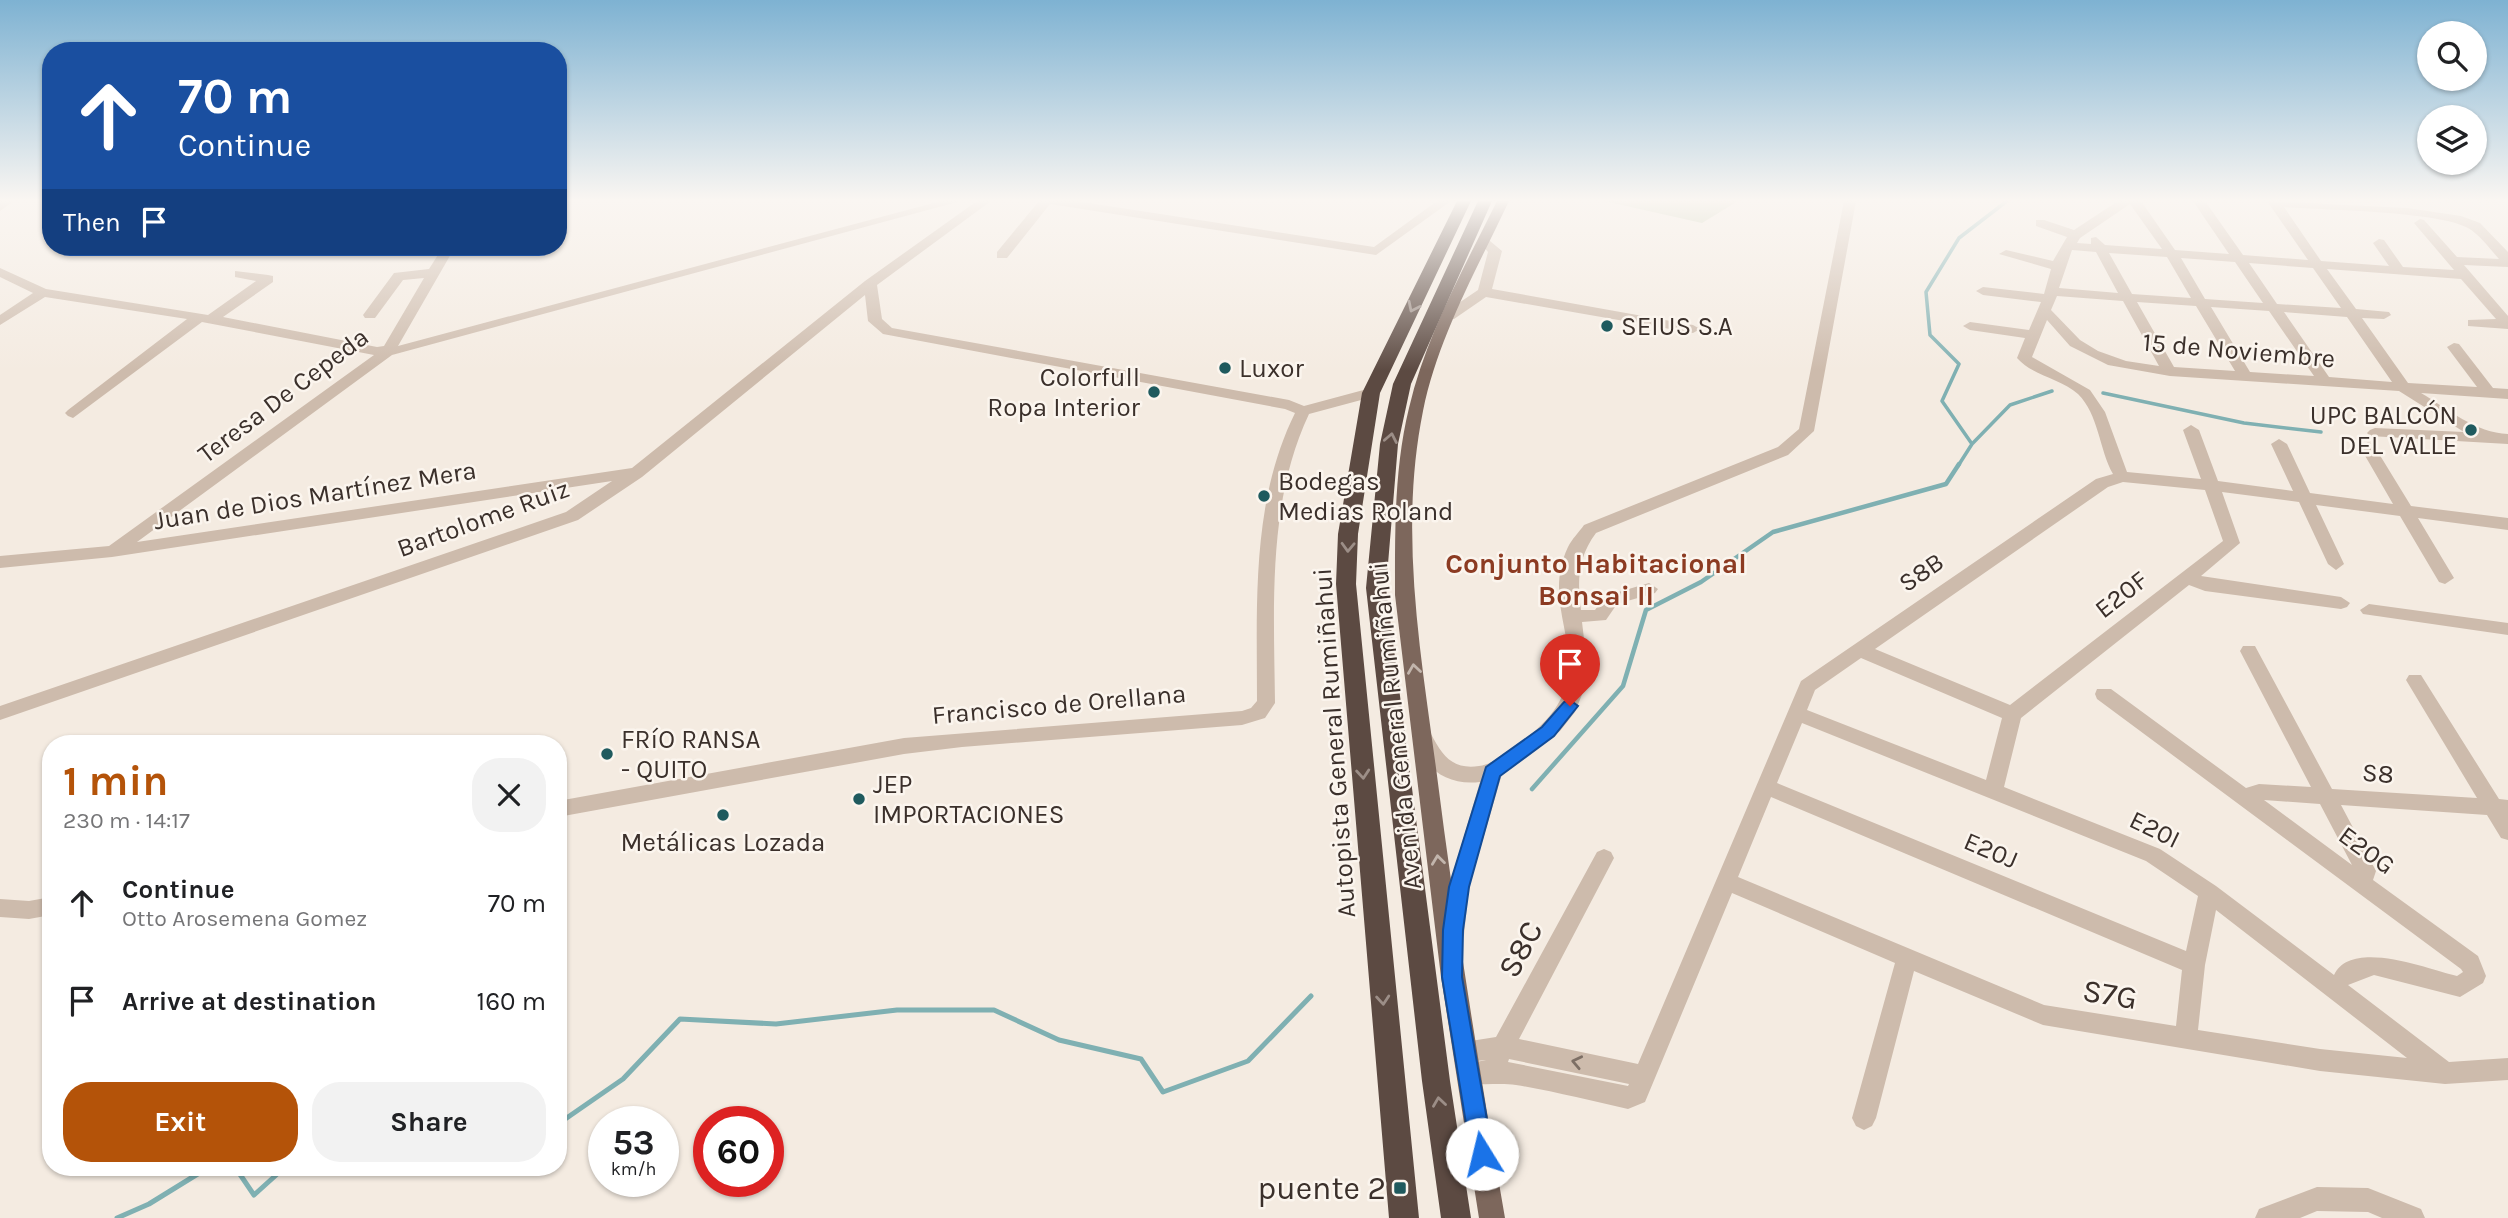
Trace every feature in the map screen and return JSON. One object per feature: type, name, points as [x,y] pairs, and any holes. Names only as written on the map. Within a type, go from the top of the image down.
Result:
[{"type":"highway","name":"Autopista General Rumiñahui","points":[[1404,1218],[1346,584],[1348,534],[1371,393],[1436,258]]},
{"type":"highway","name":"Autopista General Rumiñahui","points":[[1456,1218],[1376,587],[1389,444],[1402,384],[1459,258]]},
{"type":"main road","name":"Avenida General Rumiñahui","points":[[1476,258],[1422,385],[1409,445],[1403,542],[1404,595],[1452,977],[1492,1218]]},
{"type":"street","name":"Teresa De Cepeda","points":[[112,551],[388,351],[442,258]]},
{"type":"street","points":[[0,272],[43,293],[205,318],[388,351],[740,258]]},
{"type":"street","name":"Bartolome Ruiz","points":[[0,713],[572,516],[636,473],[870,284],[906,258]]},
{"type":"street","points":[[1449,316],[1484,292],[1493,258]]},
{"type":"street","points":[[1423,736],[1427,751],[1438,764],[1455,773],[1474,776],[1493,772],[1548,731],[1570,706],[1577,677],[1569,564],[1577,544],[1590,529],[1783,451],[1806,431],[1839,258]]},
{"type":"street","points":[[2023,258],[2057,266]]},
{"type":"street","points":[[2062,258],[2057,266],[2048,301],[2024,358],[2075,384],[2087,395],[2095,406],[2122,477],[2508,524]]},
{"type":"street","points":[[2106,258],[2170,372]]},
{"type":"street","points":[[2173,258],[2246,377]]},
{"type":"street","points":[[2224,258],[2464,275]]},
{"type":"street","points":[[2312,258],[2406,389],[2465,427],[2490,437]]},
{"type":"street","points":[[2390,258],[2400,271]]},
{"type":"street","points":[[2449,258],[2508,325]]},
{"type":"street","points":[[2240,259],[2277,308],[2326,383]]},
{"type":"street","points":[[2452,261],[2508,261]]},
{"type":"street","points":[[370,315],[399,276],[433,273]]},
{"type":"street","points":[[73,413],[205,318],[268,279],[240,274]]},
{"type":"street","points":[[870,284],[875,321],[888,331],[1289,405],[1303,411],[1371,393]]},
{"type":"street","points":[[1983,291],[2048,301],[2129,298],[2384,314]]},
{"type":"street","points":[[1484,292],[1693,329]]},
{"type":"street","points":[[0,321],[43,293]]},
{"type":"street","name":"15 de Noviembre","points":[[2048,301],[2052,314],[2066,335],[2087,351],[2120,364],[2170,372],[2508,394]]},
{"type":"street","points":[[2473,323],[2508,325]]},
{"type":"street","points":[[1970,326],[2032,335]]},
{"type":"street","points":[[2454,347],[2489,393]]},
{"type":"street","name":"Francisco de Orellana","points":[[567,807],[927,743],[1242,718],[1258,713],[1266,703],[1266,581],[1274,506],[1293,427],[1303,411]]},
{"type":"street","name":"E20F","points":[[2012,713],[2232,544],[2191,430]]},
{"type":"street","points":[[2445,578],[2406,511],[2372,440],[2466,440],[2490,437],[2508,439]]},
{"type":"street","points":[[2279,443],[2336,564]]},
{"type":"street","name":"Juan de Dios Martínez Mera","points":[[0,562],[112,551],[636,473]]},
{"type":"street","name":"S8B","points":[[1493,1071],[1628,1098],[1637,1094],[1808,686],[2102,483],[2122,477]]},
{"type":"street","points":[[2186,577],[2205,585],[2341,603]]},
{"type":"street","points":[[1573,616],[1600,615],[1611,600],[1649,589]]},
{"type":"street","points":[[2369,610],[2508,629]]},
{"type":"street","points":[[1859,650],[2012,713],[1993,791]]},
{"type":"street","points":[[2249,651],[2366,871],[2366,877],[2362,881]]},
{"type":"street","points":[[2415,680],[2500,808],[2508,832]]},
{"type":"street","name":"E20G","points":[[2104,694],[2362,881],[2470,963],[2476,976],[2460,987],[2374,965],[2361,967],[2345,976]]},
{"type":"street","name":"E20I","points":[[1796,713],[2146,852],[2209,892],[2445,1073]]},
{"type":"street","points":[[1452,977],[1453,930],[1459,887],[1493,772]]},
{"type":"street","name":"E20J","points":[[1767,787],[2194,965]]},
{"type":"street","name":"S8","points":[[2245,796],[2259,792],[2326,795],[2500,808]]},
{"type":"street","name":"S8C","points":[[1493,1071],[1503,1047],[1604,858]]},
{"type":"street","name":"S7G","points":[[1727,882],[2043,1015],[2320,1060],[2445,1073],[2508,1069]]},
{"type":"street","points":[[2186,1038],[2194,965],[2209,892]]},
{"type":"street","points":[[0,908],[29,910],[42,907]]},
{"type":"street","points":[[1864,1118],[1908,957]]},
{"type":"street","points":[[1468,1062],[1503,1047],[1644,1076]]},
{"type":"street","points":[[1468,1062],[1493,1071]]},
{"type":"street","points":[[2268,1218],[2317,1199],[2368,1200],[2412,1218]]},
{"type":"waterway","points":[[1947,258],[1926,292],[1930,335],[1959,364],[1942,401],[1972,444]]},
{"type":"waterway","points":[[1972,444],[2010,405],[2052,391]]},
{"type":"waterway","points":[[2103,393],[2244,423],[2321,432]]},
{"type":"waterway","points":[[1958,466],[1972,444]]},
{"type":"waterway","points":[[1532,789],[1623,686],[1646,610],[1701,582],[1773,532],[1946,484],[1959,464]]},
{"type":"waterway","points":[[567,1118],[623,1079],[680,1019],[776,1024],[897,1010],[994,1010],[1059,1040],[1141,1059],[1163,1092],[1248,1061],[1311,996]]},
{"type":"waterway","points":[[117,1218],[149,1204],[194,1176]]},
{"type":"waterway","points":[[241,1176],[254,1195],[275,1176]]},
{"type":"place","name":"SEIUS S.A","points":[[1607,326]]},
{"type":"place","name":"Luxor","points":[[1225,368]]},
{"type":"place","name":"Colorfull Ropa Interior","points":[[1154,392]]},
{"type":"place","name":"UPC BALCÓN DEL VALLE","points":[[2471,430]]},
{"type":"place","name":"Bodegas Medias Roland","points":[[1264,496]]},
{"type":"place","name":"FRíO RANSA - QUITO","points":[[607,754]]},
{"type":"place","name":"JEP IMPORTACIONES","points":[[859,799]]},
{"type":"place","name":"Metálicas Lozada","points":[[723,815]]},
{"type":"place","name":"puente 2","points":[[1400,1188]]},
{"type":"district","name":"Conjunto Habitacional Bonsai II","points":[[1596,579]]},
{"type":"route","points":[[1482,1154],[1452,977],[1453,930],[1459,887],[1493,772],[1548,731],[1570,706]]}]
